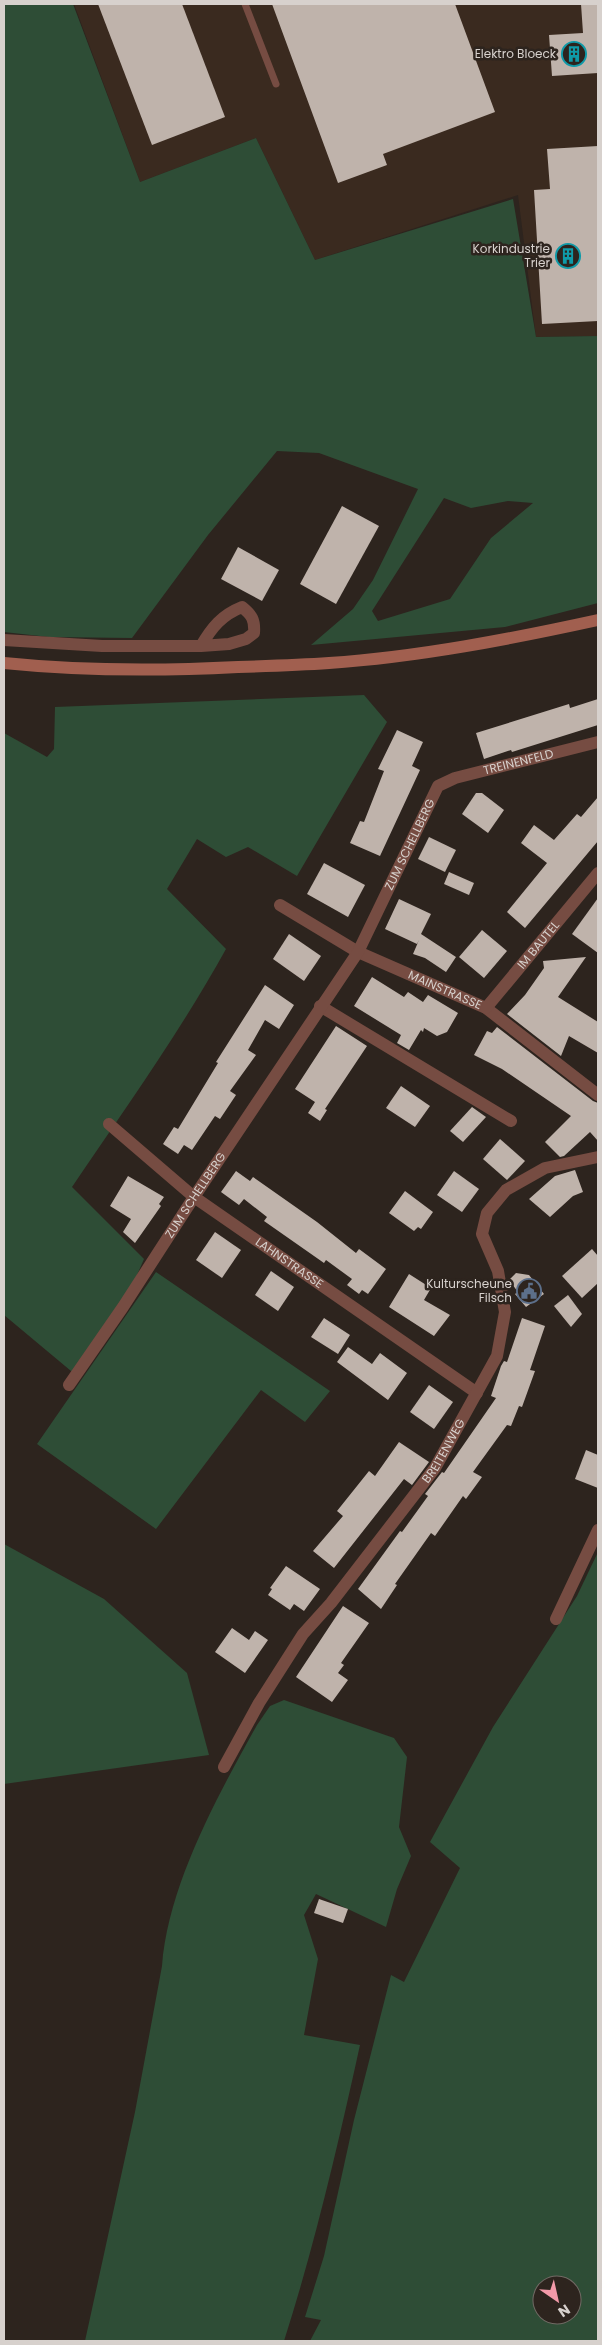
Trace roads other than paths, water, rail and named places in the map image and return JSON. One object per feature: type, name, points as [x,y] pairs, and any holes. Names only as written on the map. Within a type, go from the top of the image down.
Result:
[{"type":"main road","points":[[4,663],[132,670],[331,663],[454,648],[530,635],[598,620]]},
{"type":"street","points":[[4,640],[102,646],[201,646]]},
{"type":"street","name":"TREINENFELD","points":[[438,786],[454,778],[598,742]]},
{"type":"street","name":"ZUM SCHELLBERG","points":[[69,1385],[123,1307],[320,1006],[358,952],[438,786]]},
{"type":"street","name":"IM BAUTEL","points":[[486,1008],[596,880]]},
{"type":"street","name":"MAINSTRASSE","points":[[280,906],[358,952],[486,1008],[598,1095]]},
{"type":"street","points":[[320,1006],[511,1122]]},
{"type":"street","name":"LAHNSTRASSE","points":[[109,1124],[194,1197],[476,1393]]},
{"type":"street","name":"BREITENWEG","points":[[224,1767],[259,1703],[303,1634],[331,1604],[435,1468],[497,1356],[505,1312],[498,1271],[482,1234],[487,1213],[506,1190],[545,1168],[598,1157]]},
{"type":"street","points":[[556,1619],[598,1530]]},
{"type":"lane","points":[[245,4],[276,84]]},
{"type":"place","name":"Elektro Bloeck","points":[[574,54]]},
{"type":"place","name":"Korkindustrie Trier","points":[[568,256]]},
{"type":"place","name":"Kulturscheune Filsch","points":[[529,1291]]}]
